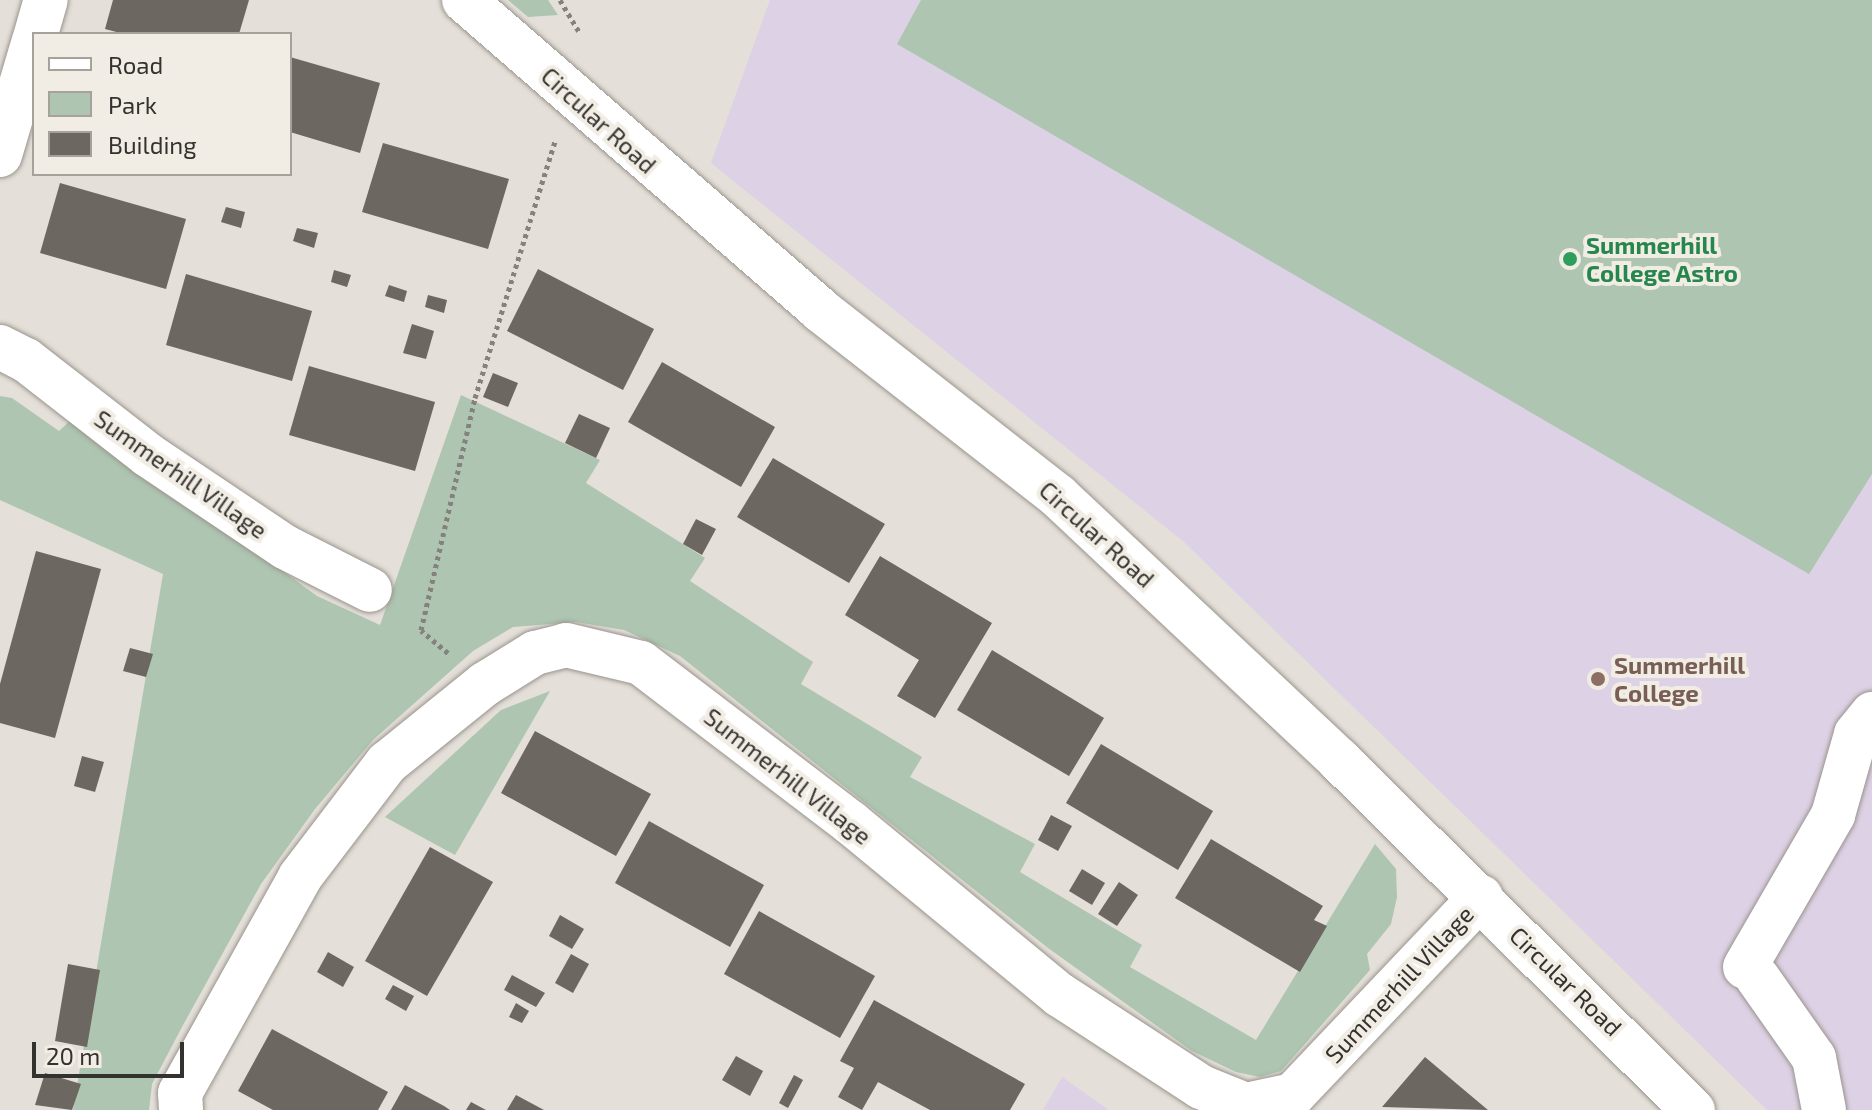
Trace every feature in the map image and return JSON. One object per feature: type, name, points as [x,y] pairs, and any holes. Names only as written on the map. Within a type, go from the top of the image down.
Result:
[{"type":"street","points":[[36,32],[46,0]]},
{"type":"street","name":"Circular Road","points":[[464,0],[820,310],[1058,496],[1481,897],[1693,1110]]},
{"type":"street","points":[[0,155],[32,47]]},
{"type":"street","name":"Summerhill Village","points":[[0,347],[26,360],[148,455],[285,547],[370,590]]},
{"type":"street","name":"Summerhill Village","points":[[181,1110],[180,1093],[300,877],[387,763],[485,684],[535,653],[566,645],[641,663],[851,823],[1060,995],[1201,1087],[1246,1105],[1293,1095],[1481,897]]},
{"type":"street","points":[[1824,1110],[1814,1058],[1751,972],[1833,815],[1856,734],[1872,714]]},
{"type":"path","points":[[485,684],[421,630],[475,398],[570,94]]},
{"type":"shaded area","name":"Summerhill College","points":[[770,0],[1872,0],[1872,1110],[1767,1110],[1184,542],[711,163]]},
{"type":"shaded area","points":[[1062,1077],[1109,1110],[1043,1110]]},
{"type":"green space","points":[[508,0],[548,0],[558,15],[528,17]]},
{"type":"green space","name":"Summerhill College Astro","points":[[921,0],[1872,0],[1872,474],[1809,574],[897,44]]},
{"type":"green space","points":[[461,395],[600,460],[586,483],[705,558],[690,581],[813,662],[801,684],[922,757],[910,777],[1035,844],[1020,872],[1142,945],[1130,967],[1256,1040],[1375,844],[1396,869],[1397,897],[1391,924],[1367,954],[1370,970],[1281,1071],[1260,1077],[1236,1072],[1192,1051],[1048,948],[680,656],[624,630],[576,622],[513,627],[473,651],[373,740],[315,809],[261,884],[182,1027],[152,1084],[149,1110],[73,1110],[163,574],[0,500],[0,396],[12,398],[59,431],[73,418],[317,596],[380,625]]},
{"type":"green space","points":[[550,691],[455,855],[385,817],[501,710]]},
{"type":"building","points":[[113,0],[249,0],[240,32],[116,32],[105,29]]},
{"type":"building","points":[[292,58],[380,83],[360,153],[292,133]]},
{"type":"building","points":[[383,143],[509,179],[488,249],[362,212]]},
{"type":"building","points":[[60,183],[186,219],[166,289],[40,253]]},
{"type":"building","points":[[226,207],[245,212],[241,228],[221,222]]},
{"type":"building","points":[[297,228],[318,233],[314,248],[293,241]]},
{"type":"building","points":[[538,269],[654,329],[623,390],[507,331]]},
{"type":"building","points":[[334,270],[351,275],[347,287],[331,282]]},
{"type":"building","points":[[186,274],[312,311],[292,381],[166,345]]},
{"type":"building","points":[[389,285],[407,291],[404,302],[385,296]]},
{"type":"building","points":[[428,295],[447,300],[444,313],[425,307]]},
{"type":"building","points":[[412,324],[434,331],[426,359],[403,353]]},
{"type":"building","points":[[662,362],[775,427],[741,487],[628,422]]},
{"type":"building","points":[[309,366],[435,402],[415,471],[289,435]]},
{"type":"building","points":[[493,373],[518,383],[508,407],[483,397]]},
{"type":"building","points":[[579,414],[610,428],[596,458],[565,443]]},
{"type":"building","points":[[773,458],[885,524],[849,583],[737,517]]},
{"type":"building","points":[[696,519],[716,529],[702,555],[683,544]]},
{"type":"building","points":[[36,551],[101,569],[55,738],[0,723],[0,684]]},
{"type":"building","points":[[880,556],[992,623],[935,718],[897,696],[919,660],[845,615]]},
{"type":"building","points":[[130,648],[153,654],[146,677],[123,671]]},
{"type":"building","points":[[992,650],[1104,718],[1069,776],[957,710]]},
{"type":"building","points":[[535,731],[651,794],[616,856],[501,793]]},
{"type":"building","points":[[1101,744],[1213,811],[1178,870],[1066,803]]},
{"type":"building","points":[[82,756],[104,762],[95,792],[74,786]]},
{"type":"building","points":[[1051,815],[1072,826],[1058,851],[1038,840]]},
{"type":"building","points":[[649,821],[764,885],[730,947],[615,883]]},
{"type":"building","points":[[1211,839],[1323,906],[1314,920],[1327,926],[1300,972],[1175,898]]},
{"type":"building","points":[[430,847],[493,882],[427,996],[365,961]]},
{"type":"building","points":[[1082,869],[1105,883],[1092,905],[1069,891]]},
{"type":"building","points":[[1119,882],[1138,895],[1117,926],[1098,914]]},
{"type":"building","points":[[759,911],[875,976],[840,1038],[724,974]]},
{"type":"building","points":[[560,915],[584,929],[572,949],[549,936]]},
{"type":"building","points":[[328,952],[354,967],[343,987],[317,972]]},
{"type":"building","points":[[571,954],[589,964],[573,993],[555,983]]},
{"type":"building","points":[[68,964],[100,970],[87,1047],[55,1041]]},
{"type":"building","points":[[512,975],[545,993],[536,1007],[504,990]]},
{"type":"building","points":[[393,985],[414,996],[406,1011],[385,999]]},
{"type":"building","points":[[874,1000],[1025,1084],[1010,1110],[930,1110],[878,1082],[862,1110],[838,1097],[854,1068],[840,1061]]},
{"type":"building","points":[[516,1003],[529,1011],[522,1023],[509,1017]]},
{"type":"building","points":[[272,1029],[388,1092],[378,1110],[273,1110],[238,1091]]},
{"type":"building","points":[[736,1056],[763,1071],[750,1096],[722,1080]]},
{"type":"building","points":[[1425,1057],[1457,1084],[1488,1110],[1382,1107]]},
{"type":"building","points":[[45,1073],[81,1084],[72,1110],[35,1105]]},
{"type":"building","points":[[794,1075],[803,1080],[788,1108],[779,1103]]},
{"type":"building","points":[[405,1085],[444,1106],[450,1110],[391,1110]]},
{"type":"building","points":[[516,1095],[544,1110],[507,1110]]},
{"type":"building","points":[[471,1102],[486,1110],[466,1110]]},
{"type":"place","name":"Summerhill College Astro","points":[[1570,259]]},
{"type":"place","name":"Summerhill College","points":[[1598,679]]}]
